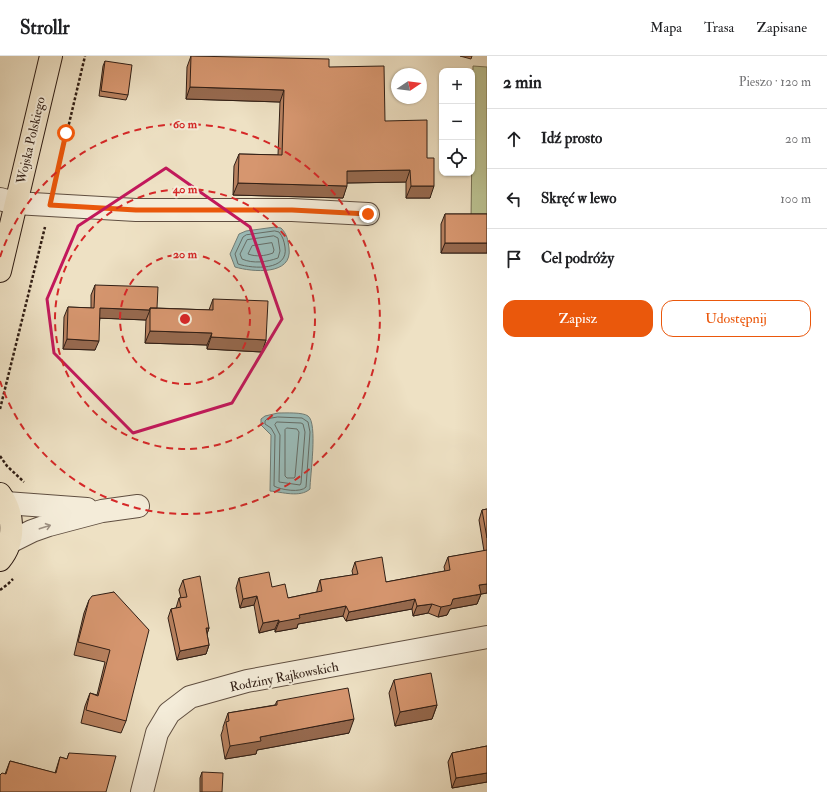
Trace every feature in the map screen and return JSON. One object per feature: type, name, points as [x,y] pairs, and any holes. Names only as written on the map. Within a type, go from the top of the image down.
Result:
[{"type":"main road","name":"Wojska Polskiego","points":[[0,271],[8,201],[50,56]]},
{"type":"main road","points":[[3,498],[10,515],[12,529],[5,551]]},
{"type":"street","points":[[8,201],[136,210],[292,210],[368,214]]},
{"type":"street","points":[[3,498],[102,511]]},
{"type":"street","points":[[5,551],[32,531],[43,527],[102,511],[138,506]]},
{"type":"street","name":"Rodziny Rajkowskich","points":[[142,792],[157,733],[169,713],[190,697],[247,681],[487,637]]},
{"type":"path","points":[[0,409],[85,56]]},
{"type":"highlighted area","points":[[166,168],[250,227],[282,319],[232,403],[133,433],[54,353],[47,299],[78,226]]},
{"type":"green space","points":[[473,66],[487,67],[487,223],[471,220],[472,176],[475,176],[475,68],[473,68]]},
{"type":"water","points":[[275,227],[281,228],[288,240],[289,257],[285,263],[278,268],[261,271],[235,267],[230,254],[239,234],[246,231]]},
{"type":"water","points":[[278,413],[302,414],[308,416],[311,421],[313,429],[313,450],[310,489],[306,492],[291,494],[270,491],[271,435],[261,425],[261,419],[265,416]]},
{"type":"building","points":[[191,56],[329,59],[329,67],[384,66],[385,121],[427,120],[427,158],[434,158],[434,186],[411,186],[410,170],[347,171],[347,186],[238,183],[239,154],[282,155],[284,90],[190,87]]},
{"type":"building","points":[[105,61],[132,65],[128,95],[101,91]]},
{"type":"building","points":[[445,214],[487,214],[487,243],[445,243]]},
{"type":"building","points":[[95,285],[158,287],[157,308],[150,308],[150,310],[100,308],[99,341],[67,339],[68,307],[94,308]]},
{"type":"building","points":[[213,299],[268,301],[266,340],[211,337],[212,333],[150,331],[150,308],[213,310]]},
{"type":"building","points":[[487,509],[487,538],[482,510]]},
{"type":"building","points":[[487,550],[487,584],[479,585],[481,594],[453,599],[451,605],[441,607],[432,604],[417,606],[415,599],[349,612],[346,606],[299,615],[300,618],[263,623],[257,596],[243,599],[239,578],[269,572],[272,587],[285,584],[288,598],[322,591],[320,580],[358,574],[355,562],[382,557],[386,582],[450,570],[448,557]]},
{"type":"building","points":[[200,576],[209,628],[206,628],[209,645],[180,651],[171,609],[181,607],[179,598],[187,597],[183,580]]},
{"type":"building","points":[[114,592],[149,630],[126,721],[86,710],[90,693],[98,696],[110,650],[78,642],[89,600],[92,596]]},
{"type":"building","points":[[431,673],[437,705],[400,712],[394,680]]},
{"type":"building","points":[[348,688],[354,719],[260,737],[261,741],[230,746],[226,722],[229,721],[228,713],[277,705],[277,701]]},
{"type":"building","points":[[487,746],[487,773],[456,778],[452,753]]},
{"type":"building","points":[[69,753],[116,756],[106,792],[0,792],[0,775],[2,773],[6,774],[10,761],[56,773],[60,757],[67,759]]},
{"type":"building","points":[[202,772],[223,773],[222,792],[202,792]]},
{"type":"route","points":[[66,133],[50,205],[136,210],[292,210],[368,214]]}]
